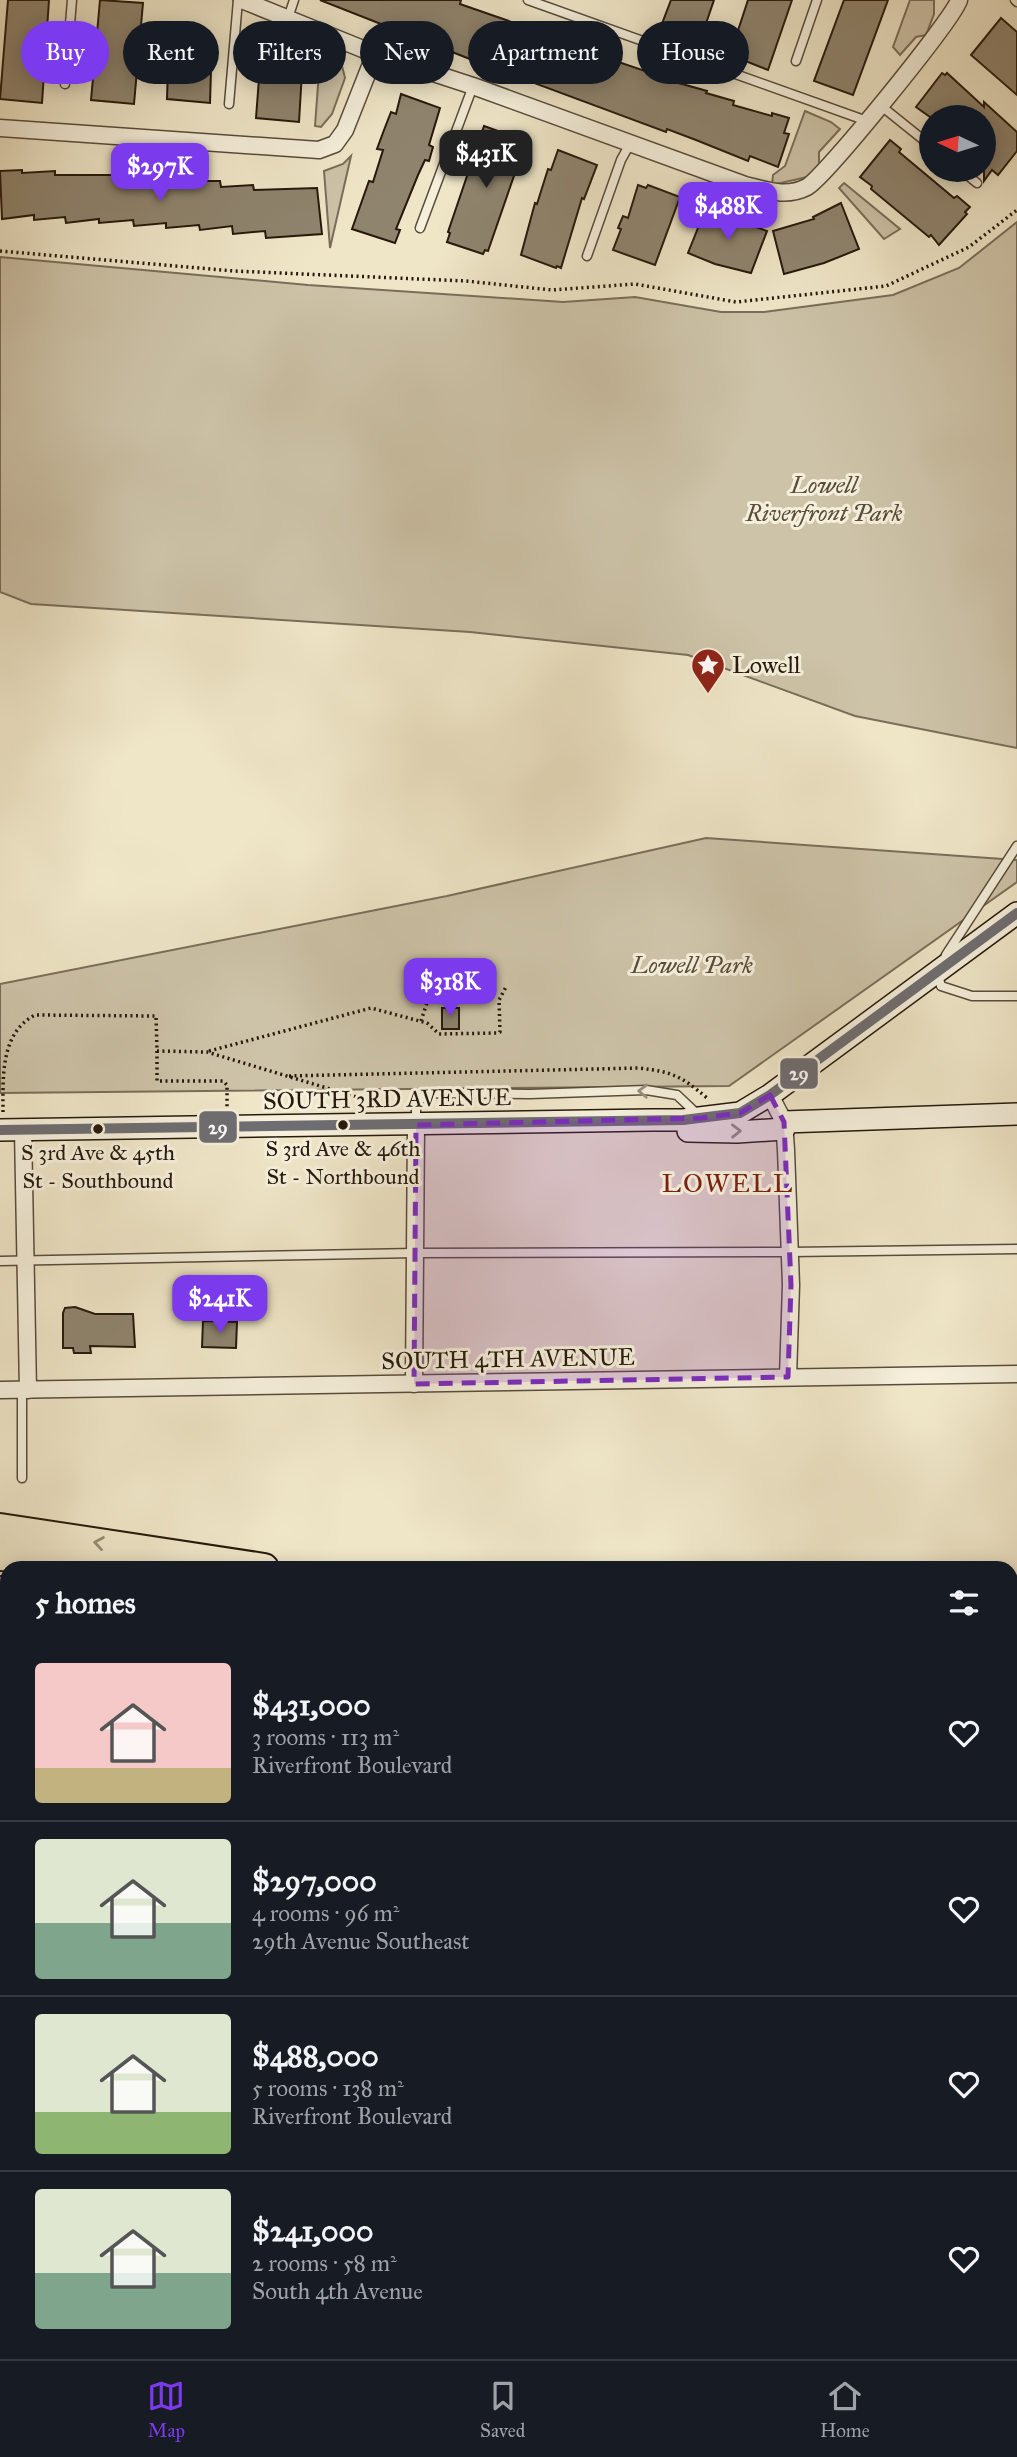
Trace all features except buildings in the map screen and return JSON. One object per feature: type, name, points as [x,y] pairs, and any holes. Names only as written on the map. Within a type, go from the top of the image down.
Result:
[{"type":"highway","points":[[0,1528],[218,1561]]},
{"type":"highway","points":[[0,1556],[58,1561]]},
{"type":"main road","name":"SOUTH 3RD AVENUE","points":[[9,1130],[595,1122],[702,1118],[740,1113],[770,1095],[1017,913]]},
{"type":"main road","points":[[595,1122],[686,1131],[737,1132],[784,1125],[1017,1114]]},
{"type":"street","points":[[240,0],[360,48]]},
{"type":"street","points":[[454,80],[745,185],[781,194],[808,187],[832,163],[880,105],[959,0]]},
{"type":"street","points":[[0,128],[319,149],[335,144],[345,130],[363,84]]},
{"type":"street","points":[[770,1095],[784,1125],[790,1252],[788,1377]]},
{"type":"street","points":[[414,1384],[416,1125]]},
{"type":"street","points":[[9,1130],[26,1261],[25,1390]]},
{"type":"street","name":"SOUTH 4TH AVENUE","points":[[0,1390],[1017,1374]]},
{"type":"lane","points":[[70,21],[72,0]]},
{"type":"lane","points":[[229,104],[240,0]]},
{"type":"lane","points":[[288,18],[294,0]]},
{"type":"lane","points":[[528,0],[867,121]]},
{"type":"lane","points":[[796,61],[817,0]]},
{"type":"lane","points":[[420,228],[473,86]]},
{"type":"lane","points":[[880,105],[919,136]]},
{"type":"lane","points":[[587,256],[621,160],[631,142]]},
{"type":"lane","points":[[1017,846],[936,971],[941,986],[972,996],[1017,996]]},
{"type":"lane","points":[[416,1125],[416,1105],[426,1093],[530,1094],[646,1090],[677,1095],[702,1118]]},
{"type":"lane","points":[[0,1261],[415,1253],[1017,1249]]},
{"type":"lane","points":[[22,1478],[25,1390]]},
{"type":"path","points":[[0,251],[234,271],[466,281],[552,290],[635,284],[736,302],[886,286],[969,247],[1017,210]]},
{"type":"path","points":[[421,1021],[433,984]]},
{"type":"path","points":[[207,1052],[371,1008],[421,1021],[439,1034],[500,1032],[499,1000],[506,987]]},
{"type":"path","points":[[9,1130],[6,1055],[10,1041],[24,1021],[35,1016],[156,1016],[157,1081],[217,1080],[227,1084],[227,1128]]},
{"type":"path","points":[[157,1051],[207,1052],[382,1105],[380,1126]]},
{"type":"path","points":[[286,1076],[639,1068],[664,1071],[684,1079],[728,1115]]},
{"type":"highlighted area","points":[[770,1095],[784,1122],[791,1285],[788,1377],[414,1384],[416,1125],[702,1118],[740,1113]]},
{"type":"green space","points":[[910,0],[934,0],[934,14],[926,35],[916,37],[900,55],[893,47]]},
{"type":"green space","points":[[318,84],[343,84],[332,114],[321,127],[315,126]]},
{"type":"green space","points":[[805,111],[831,122],[840,129],[819,152],[819,166],[807,177],[772,185],[773,175],[785,166]]},
{"type":"green space","points":[[351,156],[330,248],[324,171],[343,164]]},
{"type":"green space","points":[[844,183],[900,229],[884,239],[839,188]]},
{"type":"green space","name":"Lowell Riverfront Park","points":[[1017,222],[1017,748],[855,716],[688,655],[470,632],[31,604],[0,592],[0,257],[308,285],[563,302],[635,297],[721,312],[764,312],[893,295],[959,268]]},
{"type":"green space","name":"Lowell Park","points":[[706,838],[1017,860],[1017,882],[729,1086],[0,1093],[0,984],[447,896]]},
{"type":"transit line","name":"29","points":[[0,1130],[683,1120],[740,1113],[770,1095],[1017,913]]},
{"type":"place","name":"Lowell","points":[[708,695]]},
{"type":"place","name":"S 3rd Ave & 46th St - Northbound","points":[[343,1125]]},
{"type":"place","name":"S 3rd Ave & 45th St - Southbound","points":[[98,1129]]},
{"type":"district","name":"LOWELL","points":[[728,1183]]}]
